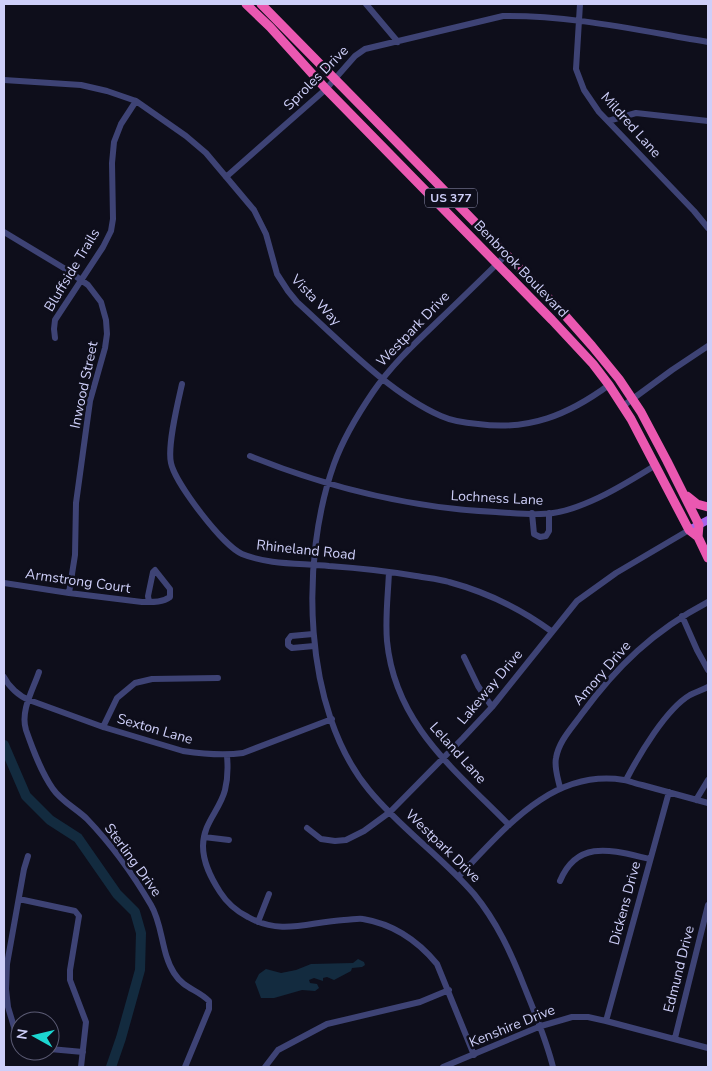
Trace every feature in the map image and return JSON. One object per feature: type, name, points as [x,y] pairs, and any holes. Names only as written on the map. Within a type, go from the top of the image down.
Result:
[{"type":"highway","name":"Benbrook Boulevard","points":[[246,4],[270,27],[326,89],[552,320],[609,385],[656,465],[689,530],[698,536]]},
{"type":"highway","name":"Benbrook Boulevard","points":[[261,4],[562,312],[592,346],[632,399],[646,422],[699,525]]},
{"type":"highway","points":[[685,495],[697,504],[708,507]]},
{"type":"highway","points":[[699,525],[698,536],[708,555]]},
{"type":"main road","points":[[689,530],[708,520]]},
{"type":"street","points":[[366,4],[398,42]]},
{"type":"street","name":"Mildred Lane","points":[[580,4],[576,69],[579,79],[592,103],[708,228]]},
{"type":"street","name":"Sproles Drive","points":[[226,178],[326,89],[360,51],[503,16],[526,16],[579,22],[708,42]]},
{"type":"street","name":"Vista Way","points":[[4,80],[81,85],[107,90],[136,101],[196,144],[241,194],[261,223],[277,274],[297,302],[382,379],[413,401],[449,419],[486,425],[508,426],[530,424],[556,416],[609,385]]},
{"type":"street","name":"Bluffside Trails","points":[[55,338],[55,320],[103,247],[111,231],[113,220],[112,163],[114,142],[121,124],[136,101]]},
{"type":"street","points":[[608,121],[636,113],[708,121]]},
{"type":"street","name":"Inwood Street","points":[[4,232],[88,284],[101,302],[106,320],[105,348],[90,401],[76,503],[76,555],[69,593]]},
{"type":"street","name":"Westpark Drive","points":[[506,255],[401,356],[367,400],[349,431],[334,464],[328,484],[317,541],[312,596],[313,634],[319,678],[340,740],[355,772],[369,791],[458,877],[491,916],[504,938],[541,1026],[553,1067]]},
{"type":"street","points":[[623,406],[708,346]]},
{"type":"street","name":"Rhineland Road","points":[[182,384],[172,444],[171,463],[176,476],[210,525],[228,545],[243,555],[274,562],[315,564],[389,572],[448,581],[515,607],[551,631]]},
{"type":"street","name":"Lochness Lane","points":[[250,456],[289,472],[328,484],[420,505],[454,510],[532,513],[548,513],[589,502],[656,465]]},
{"type":"street","points":[[532,513],[534,534],[540,537],[546,536],[549,531],[548,513]]},
{"type":"street","name":"Lakeway Drive","points":[[307,828],[321,838],[335,841],[346,840],[364,831],[390,812],[492,707],[568,610],[585,594],[650,552],[689,530]]},
{"type":"street","name":"Armstrong Court","points":[[4,583],[149,602],[165,600],[170,597],[170,589],[155,570],[148,596],[149,602]]},
{"type":"street","name":"Leland Lane","points":[[389,572],[387,639],[392,668],[400,696],[425,738],[443,759],[509,824]]},
{"type":"street","name":"Amory Drive","points":[[560,788],[555,761],[562,740],[588,705],[632,654],[682,616],[708,602]]},
{"type":"street","points":[[682,616],[708,670]]},
{"type":"street","points":[[313,634],[290,636],[288,645],[292,648],[314,646]]},
{"type":"street","points":[[464,657],[478,686],[492,707]]},
{"type":"street","points":[[4,677],[7,683],[22,697],[29,700],[39,672]]},
{"type":"street","points":[[103,727],[117,698],[135,684],[152,679],[218,678]]},
{"type":"street","points":[[626,780],[641,752],[668,716],[683,700],[708,687]]},
{"type":"street","name":"Sexton Lane","points":[[29,700],[103,727],[183,751],[228,756],[243,753],[332,719]]},
{"type":"street","name":"Sterling Drive","points":[[29,700],[24,718],[26,729],[45,775],[54,791],[100,832],[152,906],[173,972],[185,987],[204,996],[209,1001],[209,1009],[185,1067]]},
{"type":"street","points":[[228,756],[225,791],[206,828],[203,847],[208,873],[225,899],[238,912],[258,922],[281,928],[332,920],[363,919],[392,928],[414,940],[437,964],[474,1055]]},
{"type":"street","points":[[458,877],[509,824],[532,804],[560,788],[572,784],[596,779],[626,780],[708,804]]},
{"type":"street","points":[[696,800],[708,780]]},
{"type":"street","name":"Dickens Drive","points":[[606,1020],[669,792]]},
{"type":"street","points":[[204,837],[229,840]]},
{"type":"street","points":[[560,881],[568,864],[585,854],[600,850],[610,850],[650,859]]},
{"type":"street","points":[[10,1014],[6,989],[7,964],[28,856]]},
{"type":"street","points":[[258,922],[269,894]]},
{"type":"street","points":[[19,899],[74,911],[79,916],[70,980],[86,1022],[81,1067]]},
{"type":"street","name":"Edmund Drive","points":[[675,1038],[708,905]]},
{"type":"street","points":[[265,1067],[278,1050],[327,1024],[420,1002],[449,990]]},
{"type":"street","name":"Kenshire Drive","points":[[443,1067],[541,1026],[572,1017],[606,1020],[708,1048]]},
{"type":"street","points":[[60,1050],[83,1052]]},
{"type":"water","points":[[358,959],[364,962],[365,965],[352,968],[351,971],[334,980],[327,977],[323,978],[323,981],[314,978],[309,980],[310,983],[317,984],[319,988],[315,991],[302,990],[274,998],[261,998],[255,982],[259,974],[266,969],[281,973],[311,964],[353,963]]},
{"type":"waterway","points":[[4,745],[26,796],[50,820],[78,838],[117,894],[135,912],[141,933],[140,970],[111,1067]]}]
